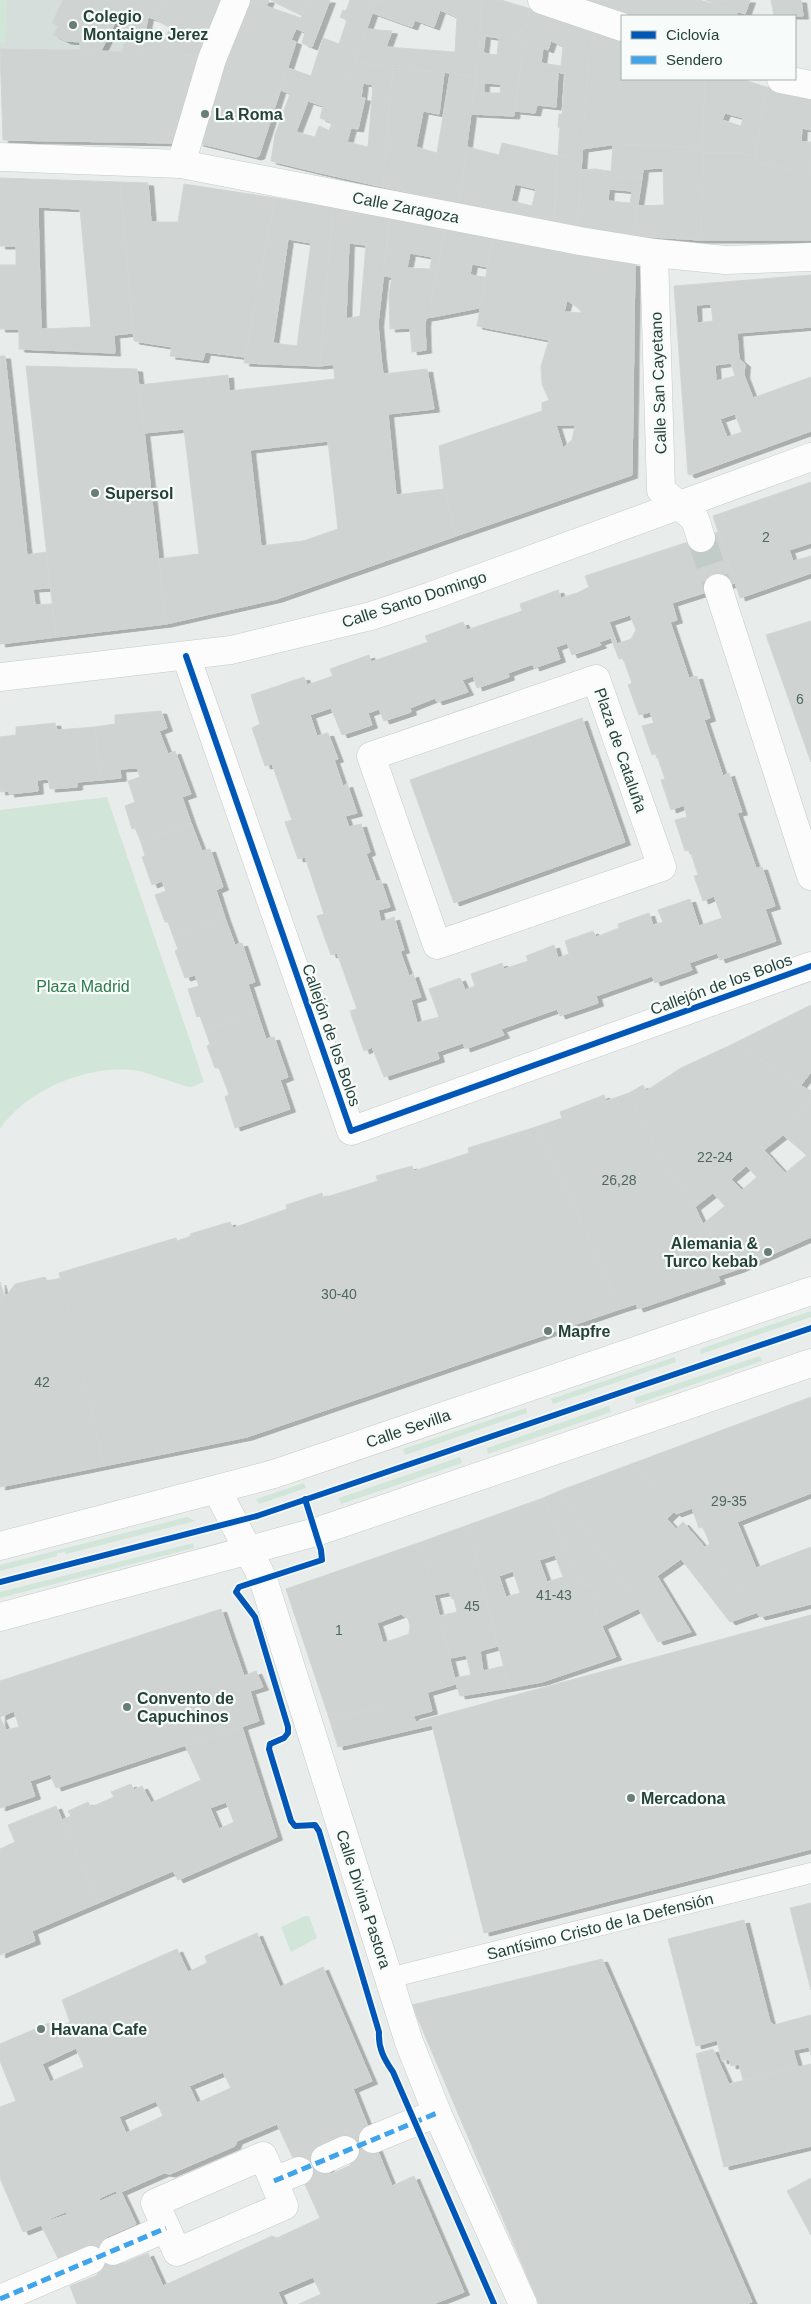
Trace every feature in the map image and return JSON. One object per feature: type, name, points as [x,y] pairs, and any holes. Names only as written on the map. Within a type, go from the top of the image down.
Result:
[{"type":"street","points":[[181,164],[212,59],[236,0]]},
{"type":"street","points":[[542,0],[621,26]]},
{"type":"street","points":[[786,80],[811,85]]},
{"type":"street","name":"Calle Zaragoza","points":[[0,158],[181,164],[580,241],[654,253],[725,260],[811,257]]},
{"type":"street","name":"Calle San Cayetano","points":[[654,253],[661,490],[678,504]]},
{"type":"street","name":"Calle Santo Domingo","points":[[0,677],[231,650],[371,616],[431,596],[678,504],[811,457]]},
{"type":"street","points":[[678,504],[695,519],[701,538]]},
{"type":"street","points":[[718,588],[811,876]]},
{"type":"street","name":"Callejón de los Bolos","points":[[186,656],[351,1131],[811,966]]},
{"type":"street","name":"Plaza de Cataluña","points":[[596,679],[662,868],[437,945],[371,756],[596,679]]},
{"type":"street","name":"Calle Sevilla","points":[[0,1546],[274,1474],[811,1291]]},
{"type":"street","points":[[0,1616],[249,1551],[335,1526],[811,1363]]},
{"type":"street","name":"Calle Divina Pastora","points":[[217,1490],[264,1579],[409,2042],[437,2113],[523,2304]]},
{"type":"street","points":[[373,2139],[437,2113]]},
{"type":"street","points":[[262,2156],[284,2206],[177,2252],[166,2228],[155,2203],[262,2156]]},
{"type":"street","points":[[274,2181],[299,2171]]},
{"type":"street","points":[[0,2299],[166,2228]]},
{"type":"lane","name":"Santísimo Cristo de la Defensión","points":[[389,1978],[811,1873]]},
{"type":"shaded area","name":"Colegio Montaigne Jerez","points":[[0,0],[163,0],[154,19],[148,17],[122,53],[0,49]]},
{"type":"green space","points":[[0,0],[7,0],[5,43],[0,43]]},
{"type":"green space","name":"Plaza Madrid","points":[[107,797],[204,1082],[190,1087],[139,1071],[101,1071],[81,1075],[43,1091],[26,1102],[0,1129],[0,810]]},
{"type":"green space","points":[[811,1311],[811,1317],[701,1354],[700,1349]]},
{"type":"green space","points":[[760,1356],[762,1361],[636,1404],[634,1398]]},
{"type":"green space","points":[[675,1357],[676,1362],[553,1404],[551,1399]]},
{"type":"green space","points":[[609,1406],[611,1412],[488,1454],[487,1448]]},
{"type":"green space","points":[[526,1408],[527,1413],[405,1455],[403,1449]]},
{"type":"green space","points":[[460,1457],[462,1463],[341,1504],[339,1498]]},
{"type":"green space","points":[[304,1483],[306,1488],[259,1504],[256,1499]]},
{"type":"green space","points":[[187,1517],[195,1521],[66,1554],[65,1552],[57,1553],[57,1556],[0,1571],[0,1565]]},
{"type":"green space","points":[[193,1543],[194,1548],[0,1598],[0,1592]]},
{"type":"green space","points":[[309,1916],[317,1938],[291,1952],[281,1927]]},
{"type":"building","points":[[63,0],[163,0],[154,19],[148,17],[141,54],[122,53],[127,27],[116,21],[101,51],[80,50],[80,42],[66,41],[53,35],[58,26],[52,23]]},
{"type":"building","points":[[163,0],[227,0],[200,56],[141,54],[145,31],[164,41],[170,27],[154,19]]},
{"type":"building","points":[[248,0],[301,18],[291,40],[296,42],[259,156],[256,157],[198,143],[237,22]]},
{"type":"building","points":[[248,0],[269,0],[266,7]]},
{"type":"building","points":[[271,0],[308,0],[302,15]]},
{"type":"building","points":[[308,0],[330,0],[312,47],[302,43],[305,32],[297,29]]},
{"type":"building","points":[[350,0],[377,0],[333,123],[320,118],[323,106],[308,101],[296,132],[315,137],[319,126],[330,131],[317,172],[271,161],[275,135],[290,94],[281,90],[288,68],[311,76],[323,38],[339,44],[347,20],[340,17],[343,10],[346,11]]},
{"type":"building","points":[[377,0],[482,0],[476,76],[355,62],[366,29],[392,31],[386,47],[455,52],[457,17],[440,10],[434,27],[415,20],[412,27],[373,13]]},
{"type":"building","points":[[482,0],[501,0],[531,9],[524,32],[522,29],[517,40],[518,43],[524,44],[514,116],[472,114],[479,58]],"holes":[[[485,36],[499,38],[497,55],[483,53]],[[484,83],[501,84],[500,93],[484,93]]]},
{"type":"building","points":[[582,0],[699,0],[693,15],[627,15]]},
{"type":"building","points":[[699,0],[738,11],[736,15],[693,15]]},
{"type":"building","points":[[705,0],[750,0],[745,14]]},
{"type":"building","points":[[771,0],[801,0],[803,16],[774,15]]},
{"type":"building","points":[[531,9],[596,31],[589,51],[582,157],[558,155],[559,114],[562,114],[565,74],[558,72],[556,107],[537,105],[535,113],[515,111],[524,44],[518,43],[517,40],[522,29],[524,32]],"holes":[[[551,41],[563,46],[561,66],[541,63],[543,48],[548,50]]]},
{"type":"building","points":[[596,31],[621,40],[621,80],[705,80],[702,147],[617,144],[582,149],[589,51]]},
{"type":"building","points":[[0,49],[80,50],[200,56],[174,143],[3,140]]},
{"type":"building","points":[[355,62],[393,68],[383,187],[317,172],[323,147]],"holes":[[[363,83],[373,85],[368,147],[347,142],[351,128],[358,129],[365,98],[361,98]]]},
{"type":"building","points":[[393,68],[444,73],[439,114],[423,111],[416,147],[437,153],[450,74],[476,76],[459,204],[383,187]]},
{"type":"building","points":[[705,80],[744,80],[766,87],[755,155],[744,155],[744,153],[702,153]],"holes":[[[725,113],[743,118],[741,126],[722,120]]]},
{"type":"building","points":[[766,87],[811,96],[811,130],[802,128],[801,142],[811,142],[810,173],[756,163],[755,155]]},
{"type":"building","points":[[502,143],[558,156],[553,225],[459,204],[467,147],[499,155]],"holes":[[[515,184],[536,189],[532,206],[511,201]]]},
{"type":"building","points":[[613,145],[702,147],[702,153],[704,153],[701,240],[633,236],[638,206],[664,205],[663,168],[643,169],[642,178],[616,176],[616,172],[611,172]]},
{"type":"building","points":[[704,153],[744,153],[744,155],[755,155],[756,163],[810,173],[809,162],[811,162],[811,240],[701,240]]},
{"type":"building","points":[[558,155],[582,157],[577,226],[554,221]]},
{"type":"building","points":[[595,169],[616,172],[616,176],[642,178],[633,236],[577,228],[581,170]],"holes":[[[609,189],[632,191],[630,203],[608,201]]]},
{"type":"building","points":[[0,178],[120,182],[133,333],[114,335],[115,353],[19,349],[19,329],[0,329],[0,265],[16,265],[16,246],[0,246]],"holes":[[[38,207],[80,209],[91,327],[41,329]]]},
{"type":"building","points":[[120,182],[148,183],[151,222],[178,222],[184,184],[275,198],[245,357],[205,352],[203,360],[170,356],[172,347],[134,341]]},
{"type":"building","points":[[275,198],[333,207],[320,366],[244,363]],"holes":[[[288,239],[311,243],[297,346],[273,343]]]},
{"type":"building","points":[[333,207],[390,217],[378,324],[381,358],[320,366]],"holes":[[[349,243],[366,245],[360,316],[346,319]]]},
{"type":"building","points":[[390,217],[445,227],[432,297],[430,297],[433,317],[426,318],[425,324],[426,350],[412,352],[410,328],[390,329],[389,295],[392,277],[383,276]],"holes":[[[410,253],[432,257],[430,269],[407,268]]]},
{"type":"building","points":[[445,227],[492,237],[487,267],[472,264],[470,275],[485,277],[479,308],[433,317],[430,297],[432,297]]},
{"type":"building","points":[[493,236],[635,264],[632,475],[456,536],[444,489],[439,446],[542,411],[542,403],[549,400],[542,384],[541,366],[549,340],[477,326]],"holes":[[[567,300],[578,308],[582,313],[564,312]],[[556,425],[575,425],[572,440],[563,448]]]},
{"type":"building","points":[[811,275],[811,327],[737,333],[739,359],[745,364],[744,375],[753,398],[811,377],[811,431],[690,475],[688,474],[674,286]],"holes":[[[711,304],[713,321],[697,323],[696,305]],[[731,363],[735,376],[716,381],[715,365]],[[735,414],[742,432],[727,437],[720,419]]]},
{"type":"building","points":[[0,356],[5,356],[27,555],[46,552],[50,588],[33,589],[35,605],[52,604],[56,637],[0,644]]},
{"type":"building","points":[[381,358],[383,374],[427,369],[434,409],[388,414],[396,495],[444,489],[456,536],[277,599],[166,624],[159,559],[199,554],[184,429],[144,433],[139,385],[228,375],[229,391],[335,379],[333,363]],"holes":[[[328,441],[338,529],[303,541],[261,546],[250,450]]]},
{"type":"building","name":"Supersol","points":[[26,366],[137,369],[166,624],[56,637]]},
{"type":"building","points":[[811,482],[811,543],[789,550],[793,561],[811,556],[811,573],[740,598],[713,516]]},
{"type":"building","points":[[718,532],[735,583],[672,603],[677,620],[670,622],[689,678],[697,676],[710,718],[704,720],[723,776],[729,773],[742,812],[737,813],[756,868],[762,867],[775,906],[765,909],[776,941],[720,960],[717,953],[689,963],[692,970],[655,983],[652,976],[596,996],[598,1003],[560,1016],[557,1009],[501,1029],[504,1035],[465,1049],[463,1043],[437,1052],[439,1059],[384,1077],[372,1047],[364,1051],[350,1011],[357,1009],[337,953],[331,955],[317,916],[324,914],[305,857],[298,859],[285,822],[292,820],[272,764],[265,766],[252,728],[260,724],[251,695],[304,677],[307,685],[333,676],[330,669],[369,655],[371,662],[428,642],[425,636],[463,622],[467,630],[522,611],[520,604],[558,590],[561,598],[577,593],[589,587],[585,576]],"holes":[[[630,615],[636,630],[631,639],[617,644],[609,622]],[[611,638],[619,659],[623,658],[632,683],[628,685],[639,715],[650,712],[654,723],[642,726],[652,755],[656,753],[665,779],[661,780],[671,810],[684,805],[687,817],[675,820],[685,851],[690,850],[698,875],[694,876],[703,901],[714,896],[722,918],[699,926],[690,899],[658,910],[663,922],[653,925],[649,913],[618,924],[619,928],[596,937],[593,931],[565,941],[569,954],[558,958],[554,945],[526,956],[528,961],[504,969],[502,963],[471,974],[475,986],[465,990],[460,978],[429,989],[439,1017],[417,1023],[411,1000],[421,997],[413,974],[409,976],[400,951],[404,950],[394,917],[381,922],[378,910],[390,907],[381,881],[376,881],[366,854],[370,852],[361,824],[349,827],[345,816],[357,813],[347,784],[343,786],[334,760],[338,759],[328,733],[317,736],[310,715],[331,708],[342,735],[372,725],[368,713],[379,709],[384,721],[411,712],[410,708],[435,698],[437,702],[468,692],[462,680],[473,676],[477,688],[509,677],[508,673],[533,664],[534,668],[560,659],[556,647],[567,643],[572,655],[601,645],[599,642]]]},
{"type":"building","points":[[811,621],[811,762],[766,635]]},
{"type":"building","points":[[161,711],[167,728],[159,731],[168,754],[175,751],[191,794],[182,797],[191,823],[141,842],[135,828],[132,829],[125,806],[135,802],[128,781],[140,777],[137,768],[120,769],[121,778],[100,780],[95,727],[115,724],[115,715]]},
{"type":"building","points":[[582,718],[625,842],[454,903],[410,780]]},
{"type":"building","points":[[55,723],[57,730],[95,727],[100,780],[77,782],[77,787],[50,789],[48,779],[37,780],[38,791],[9,794],[9,791],[0,792],[0,737],[16,735],[16,727]]},
{"type":"building","points":[[191,823],[202,851],[210,849],[223,887],[216,890],[225,918],[173,936],[168,922],[165,922],[155,895],[166,891],[162,881],[152,885],[142,857],[145,856],[141,842]]},
{"type":"building","points":[[225,918],[235,945],[242,943],[255,982],[248,984],[257,1012],[205,1030],[200,1016],[197,1017],[188,989],[199,986],[195,975],[185,978],[175,951],[178,949],[173,936]]},
{"type":"building","points":[[811,1005],[811,1072],[801,1085],[735,1043]]},
{"type":"building","points":[[257,1012],[266,1039],[274,1037],[288,1077],[280,1080],[290,1109],[235,1128],[225,1097],[229,1094],[219,1068],[215,1068],[207,1046],[210,1044],[205,1030]]},
{"type":"building","points":[[735,1043],[811,1092],[811,1096],[783,1135],[764,1150],[785,1173],[807,1155],[811,1159],[811,1237],[739,1269],[703,1224],[725,1206],[713,1193],[695,1207],[659,1156],[629,1093],[643,1085],[646,1091],[681,1068]],"holes":[[[746,1166],[757,1177],[742,1190],[731,1179]]]},
{"type":"building","points":[[629,1093],[659,1156],[695,1207],[703,1224],[739,1269],[718,1276],[720,1281],[638,1309],[636,1304],[620,1309],[573,1203],[536,1127],[562,1118],[560,1112],[604,1095],[606,1101]]},
{"type":"building","points":[[811,1096],[811,1159],[783,1135]]},
{"type":"building","points":[[536,1127],[573,1203],[620,1309],[247,1437],[104,1466],[59,1273],[176,1238],[177,1241],[191,1236],[190,1234],[230,1222],[233,1228],[287,1209],[286,1205],[322,1193],[323,1198],[378,1181],[376,1176],[412,1166],[414,1171],[469,1153],[468,1148]]},
{"type":"building","points":[[45,1277],[47,1281],[61,1278],[104,1466],[0,1487],[0,1297],[7,1295],[15,1284]]},
{"type":"building","points":[[0,1282],[4,1296],[0,1297]]},
{"type":"building","points":[[811,1397],[811,1493],[737,1522],[756,1568],[811,1547],[811,1604],[760,1617],[735,1582],[705,1547],[710,1544],[703,1527],[699,1528],[692,1508],[676,1514],[634,1463]]},
{"type":"building","points":[[634,1463],[674,1512],[667,1519],[676,1529],[683,1522],[735,1582],[758,1612],[730,1622],[681,1559],[657,1576],[691,1632],[658,1642],[630,1594],[559,1491]]},
{"type":"building","points":[[559,1491],[639,1608],[602,1626],[590,1600],[596,1598],[590,1584],[584,1585],[543,1498]]},
{"type":"building","points":[[543,1498],[584,1585],[590,1584],[596,1598],[590,1600],[616,1657],[542,1682],[509,1688],[468,1525]],"holes":[[[555,1555],[563,1577],[547,1582],[539,1560]],[[513,1571],[520,1593],[506,1597],[499,1576]]]},
{"type":"building","points":[[468,1525],[498,1646],[480,1651],[483,1671],[503,1666],[509,1688],[460,1696],[454,1678],[471,1675],[466,1655],[450,1658],[439,1616],[457,1612],[454,1599],[452,1599],[449,1592],[433,1595],[421,1542]]},
{"type":"building","points":[[421,1542],[456,1684],[330,1721],[286,1589]],"holes":[[[401,1614],[408,1619],[410,1626],[409,1634],[383,1643],[377,1623]]]},
{"type":"building","name":"Convento de Capuchinos","points":[[221,1609],[244,1676],[256,1671],[263,1687],[250,1691],[259,1721],[56,1788],[50,1774],[30,1781],[35,1796],[0,1808],[0,1717],[0,1681]],"holes":[[[14,1711],[19,1727],[6,1730],[0,1717]]]},
{"type":"building","name":"Mercadona","points":[[811,1615],[811,1849],[484,1933],[432,1725],[338,1747],[330,1721],[427,1692],[432,1711],[413,1716],[416,1722]]},
{"type":"building","points":[[242,1727],[277,1837],[178,1880],[173,1871],[98,1903],[62,1820],[71,1816],[68,1811],[88,1802],[91,1807],[114,1797],[111,1792],[131,1784],[134,1790],[142,1786],[151,1803],[201,1780],[185,1745]],"holes":[[[226,1802],[234,1822],[219,1829],[210,1808]]]},
{"type":"building","points":[[56,1806],[98,1903],[32,1931],[35,1941],[0,1955],[0,1849],[15,1842],[8,1825]]},
{"type":"building","points":[[811,1903],[811,1990],[790,1908]]},
{"type":"building","points":[[744,1920],[770,2022],[774,2025],[811,2015],[811,2055],[809,2047],[793,2050],[798,2067],[743,2080],[739,2064],[731,2066],[729,2059],[722,2061],[717,2040],[696,2046],[668,1939]]},
{"type":"building","points":[[257,1933],[280,1987],[323,1967],[372,2081],[353,2089],[373,2139],[345,2150],[339,2137],[319,2145],[325,2159],[299,2171],[277,2124],[237,2141],[235,2146],[170,2174],[164,2173],[121,2192],[136,2224],[106,2237],[113,2251],[91,2260],[85,2247],[58,2258],[41,2225],[23,2232],[0,2178],[0,2107],[16,2101],[0,2061],[0,2044],[49,2023],[53,2030],[70,2022],[62,2000],[177,1949],[188,1972],[207,1963],[205,1956]],"holes":[[[76,2048],[84,2067],[50,2082],[42,2064]],[[223,2072],[231,2088],[197,2103],[189,2086]],[[156,2101],[163,2116],[126,2133],[119,2117]],[[115,2191],[119,2193],[98,2202],[100,2198]],[[65,2212],[69,2214],[48,2221]]]},
{"type":"building","points":[[602,1959],[752,2302],[746,2304],[539,2304],[412,2005]]},
{"type":"building","points":[[713,2049],[729,2084],[811,2064],[811,2146],[724,2167],[696,2054]]},
{"type":"building","points":[[373,2139],[392,2186],[414,2176],[464,2292],[433,2304],[299,2304],[321,2294],[313,2277],[278,2292],[283,2304],[77,2304],[70,2286],[98,2275],[91,2260],[113,2251],[119,2265],[148,2253],[163,2286],[272,2236],[277,2238],[320,2218],[299,2171],[325,2159],[331,2174],[351,2165],[345,2150]]},
{"type":"building","points":[[811,2178],[811,2235],[787,2191]]},
{"type":"tunnel","points":[[701,538],[718,588]]},
{"type":"marked path","points":[[274,2181],[437,2113]]},
{"type":"marked path","points":[[0,2299],[166,2228]]},
{"type":"cycle path","points":[[186,656],[351,1131],[811,966]]},
{"type":"cycle path","points":[[0,1582],[257,1516],[811,1328]]},
{"type":"cycle path","points":[[305,1499],[321,1550],[322,1560],[239,1587],[236,1592],[255,1617],[288,1727],[288,1733],[284,1738],[270,1744],[269,1749],[291,1821],[295,1826],[315,1825],[319,1831],[379,2032],[382,2053],[393,2072],[494,2304]]},
{"type":"place","name":"Colegio Montaigne Jerez","points":[[73,25]]},
{"type":"place","name":"La Roma","points":[[205,114]]},
{"type":"place","name":"Supersol","points":[[95,493]]},
{"type":"place","name":"Alemania & Turco kebab","points":[[768,1252]]},
{"type":"place","name":"Mapfre","points":[[548,1331]]},
{"type":"place","name":"Convento de Capuchinos","points":[[127,1707]]},
{"type":"place","name":"Mercadona","points":[[631,1798]]},
{"type":"place","name":"Havana Cafe","points":[[41,2029]]}]
